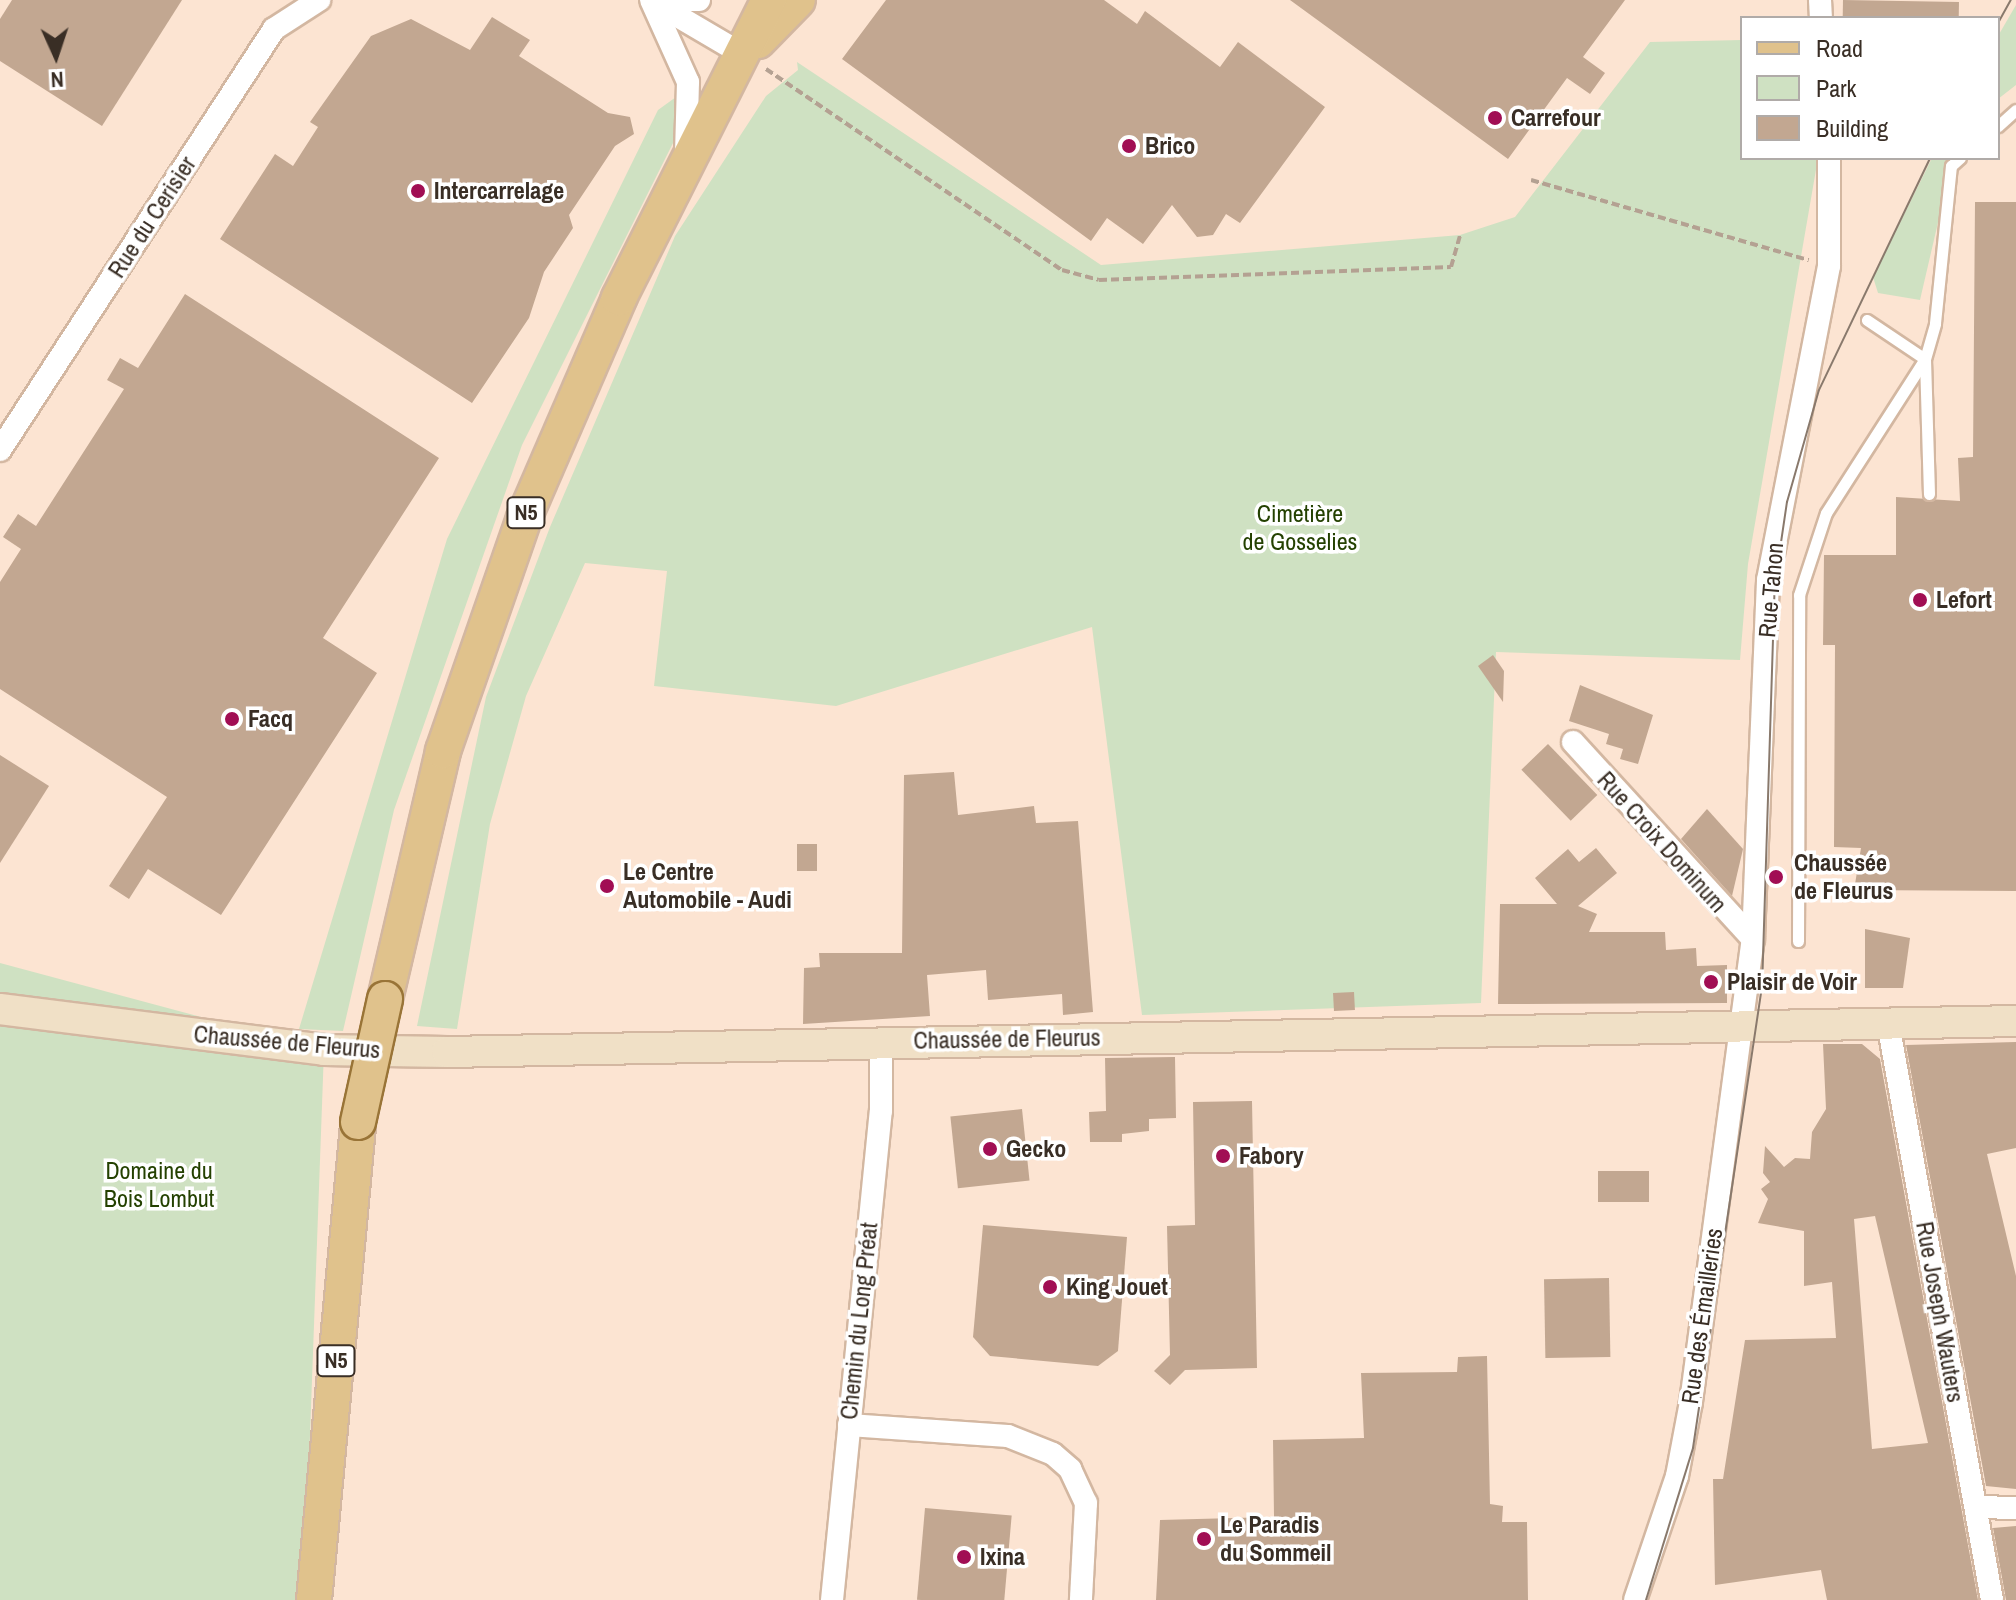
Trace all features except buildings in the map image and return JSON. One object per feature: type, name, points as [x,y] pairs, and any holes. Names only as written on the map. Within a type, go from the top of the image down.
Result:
[{"type":"main road","name":"N5","points":[[314,1600],[358,1122],[443,751],[524,518],[619,298],[769,0]]},
{"type":"main road","name":"N5","points":[[744,55],[798,0]]},
{"type":"main road","name":"Chaussée de Fleurus","points":[[0,1009],[324,1050],[2016,1021]]},
{"type":"street","name":"Rue du Cerisier","points":[[0,450],[274,29],[319,0]]},
{"type":"street","points":[[652,0],[699,0]]},
{"type":"street","points":[[652,0],[744,55]]},
{"type":"street","points":[[652,0],[688,82],[686,167]]},
{"type":"street","name":"Rue Tahon","points":[[1741,1026],[1753,939],[1768,580],[1829,266],[1829,160]]},
{"type":"street","name":"Rue Croix Dominum","points":[[1573,742],[1753,939]]},
{"type":"street","name":"Rue Joseph Wauters","points":[[1888,1023],[1992,1600]]},
{"type":"street","name":"Rue des Émailleries","points":[[1635,1600],[1684,1447],[1741,1026]]},
{"type":"street","name":"Chemin du Long Préat","points":[[832,1600],[881,1042]]},
{"type":"street","points":[[849,1425],[1008,1436],[1053,1454],[1070,1469],[1086,1503],[1081,1600]]},
{"type":"street","points":[[1976,1507],[2016,1508]]},
{"type":"lane","points":[[2000,124],[2016,110]]},
{"type":"lane","points":[[1929,494],[1925,359],[1951,166],[1958,160]]},
{"type":"lane","points":[[1867,320],[1925,359]]},
{"type":"lane","points":[[1798,941],[1799,595],[1826,513],[1925,359]]},
{"type":"path","points":[[744,55],[1062,270],[1099,280],[1451,267],[1460,235]]},
{"type":"path","points":[[1531,180],[1829,266]]},
{"type":"green space","points":[[2016,5],[2016,85],[2000,97],[2000,33]]},
{"type":"green space","name":"Cimetière de Gosselies","points":[[1740,40],[1740,160],[1818,160],[1748,564],[1740,660],[1496,652],[1481,1003],[1142,1015],[1092,627],[836,706],[654,686],[667,571],[585,563],[526,696],[490,824],[457,1029],[417,1026],[486,697],[550,527],[675,236],[766,96],[798,70],[797,62],[1101,265],[1460,235],[1515,217],[1650,42]]},
{"type":"green space","points":[[676,97],[687,115],[522,445],[394,810],[343,1031],[299,1029],[447,539],[658,110]]},
{"type":"green space","points":[[1931,160],[1953,160],[1920,300],[1878,293],[1873,277]]},
{"type":"green space","name":"Domaine du Bois Lombut","points":[[0,963],[324,1050],[304,1600],[0,1600]]},
{"type":"tram line","points":[[2000,19],[2011,0]]},
{"type":"tram line","points":[[1646,1600],[1693,1448],[1762,989],[1775,583],[1787,502],[1819,390],[1929,160]]},
{"type":"place","name":"Carrefour","points":[[1495,118]]},
{"type":"place","name":"Brico","points":[[1129,146]]},
{"type":"place","name":"Intercarrelage","points":[[418,191]]},
{"type":"place","name":"Lefort","points":[[1920,600]]},
{"type":"place","name":"Facq","points":[[232,719]]},
{"type":"place","name":"Chaussée de Fleurus","points":[[1776,877]]},
{"type":"place","name":"Le Centre Automobile - Audi","points":[[607,886]]},
{"type":"place","name":"Plaisir de Voir","points":[[1711,982]]},
{"type":"place","name":"Gecko","points":[[990,1149]]},
{"type":"place","name":"Fabory","points":[[1223,1156]]},
{"type":"place","name":"King Jouet","points":[[1050,1287]]},
{"type":"place","name":"Le Paradis du Sommeil","points":[[1204,1539]]},
{"type":"place","name":"Ixina","points":[[964,1557]]}]
